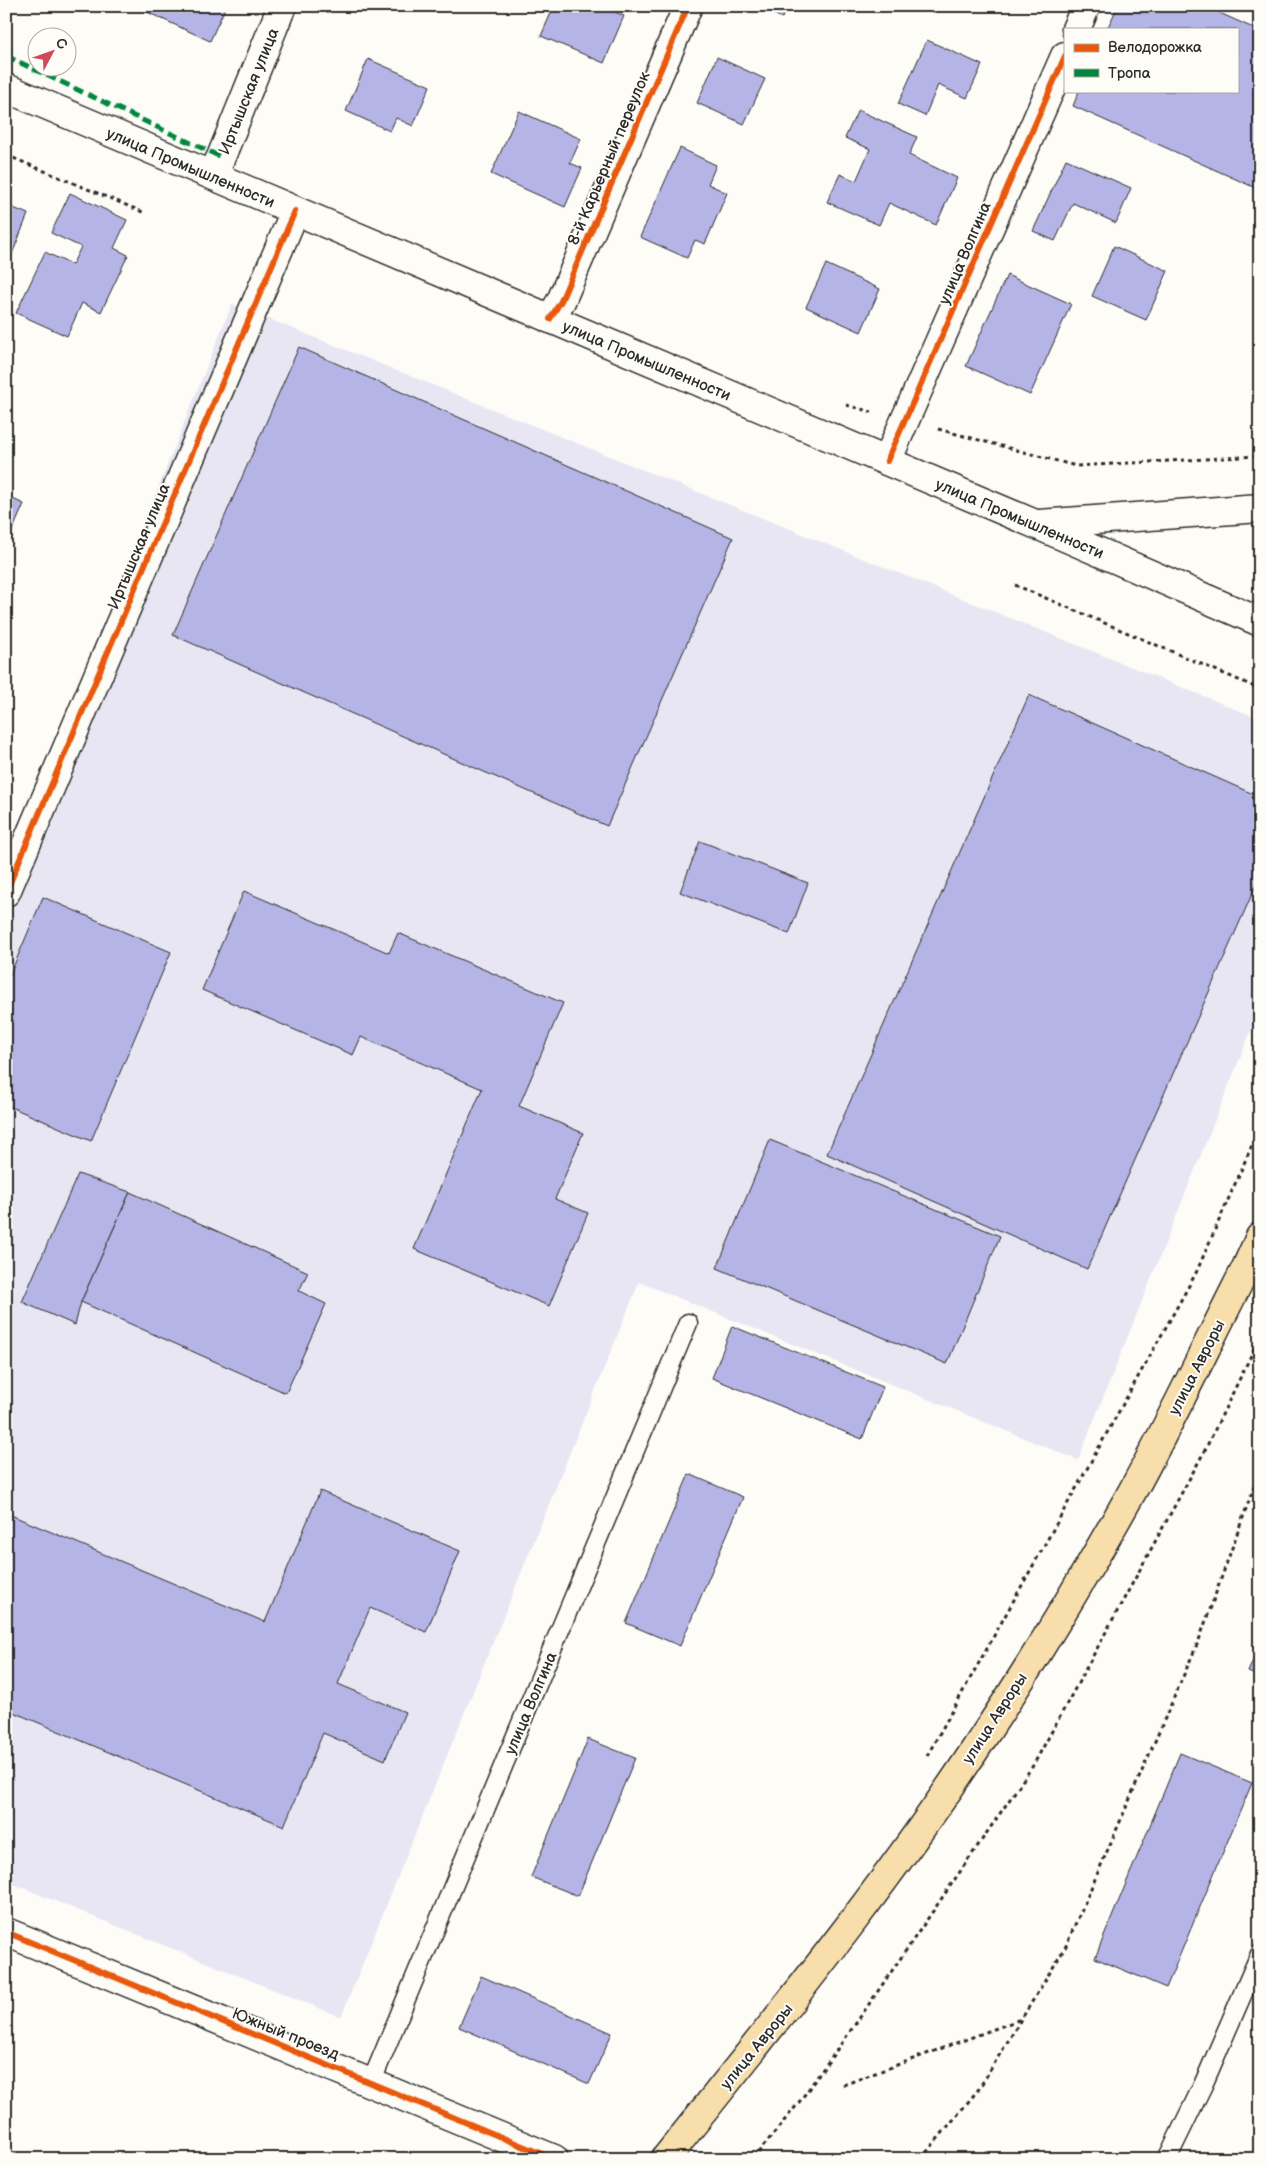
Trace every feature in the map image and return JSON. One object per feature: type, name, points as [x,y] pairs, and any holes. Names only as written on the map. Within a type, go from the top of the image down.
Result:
[{"type":"main road","name":"улица Авроры","points":[[665,2159],[795,1996],[891,1869],[983,1738],[1057,1620],[1129,1498],[1260,1237]]},
{"type":"street","name":"Иртышская улица","points":[[212,175],[221,158],[282,6]]},
{"type":"street","name":"8-й Карьерный переулок","points":[[550,319],[561,300],[688,6]]},
{"type":"street","points":[[1076,28],[1086,6]]},
{"type":"street","name":"улица Волгина","points":[[887,462],[1064,58]]},
{"type":"street","name":"улица Промышленности","points":[[6,88],[1035,524],[1260,622]]},
{"type":"street","name":"Иртышская улица","points":[[6,892],[295,211]]},
{"type":"street","points":[[1035,524],[1260,508]]},
{"type":"street","name":"Южный проезд","points":[[6,1932],[554,2159]]},
{"type":"lane","name":"улица Волгина","points":[[371,2083],[688,1323]]},
{"type":"lane","points":[[1167,2159],[1203,2085],[1260,1954]]},
{"type":"path","points":[[6,156],[145,213]]},
{"type":"path","points":[[1076,466],[1260,456]]},
{"type":"path","points":[[1015,585],[1260,689]]},
{"type":"path","points":[[926,1759],[1196,1273],[1260,1127]]},
{"type":"path","points":[[753,2159],[797,2104],[854,2026],[1034,1764],[1204,1452],[1260,1336]]},
{"type":"path","points":[[920,2159],[978,2090],[1066,1948],[1199,1640],[1260,1470]]},
{"type":"path","points":[[843,2084],[1021,2019]]},
{"type":"shaded area","points":[[232,304],[1260,719],[1260,1008],[1078,1460],[639,1282],[341,2017],[6,1881],[6,866]]},
{"type":"building","points":[[134,6],[226,6],[210,41]]},
{"type":"building","points":[[554,6],[602,6],[624,16],[604,63],[541,36]]},
{"type":"building","points":[[757,6],[787,6],[782,18]]},
{"type":"building","points":[[1118,6],[1204,6],[1260,31],[1260,190],[1073,106],[1079,92],[1238,92],[1238,28],[1107,28]]},
{"type":"building","points":[[927,40],[982,65],[967,98],[938,85],[925,116],[898,104]]},
{"type":"building","points":[[717,57],[765,79],[744,124],[697,103]]},
{"type":"building","points":[[368,59],[430,86],[413,126],[396,118],[390,131],[346,111]]},
{"type":"building","points":[[858,110],[917,137],[909,155],[957,178],[936,225],[889,203],[879,225],[827,202],[840,174],[856,181],[870,149],[845,138]]},
{"type":"building","points":[[519,111],[581,139],[570,163],[582,168],[565,207],[491,174]]},
{"type":"building","points":[[680,148],[716,165],[708,184],[727,193],[705,244],[695,240],[687,258],[640,237]]},
{"type":"building","points":[[1066,159],[1131,188],[1116,223],[1073,203],[1055,241],[1033,231]]},
{"type":"building","points":[[70,193],[127,220],[114,248],[128,255],[101,312],[82,303],[67,336],[16,313],[45,252],[72,265],[81,247],[51,233]]},
{"type":"building","points":[[6,205],[28,214],[7,267],[6,267]]},
{"type":"building","points":[[1114,246],[1168,271],[1146,320],[1092,296]]},
{"type":"building","points":[[826,264],[880,289],[861,332],[806,307]]},
{"type":"building","points":[[1007,275],[1071,304],[1030,395],[966,366]]},
{"type":"building","points":[[299,347],[733,538],[607,826],[173,635]]},
{"type":"building","points":[[6,496],[24,504],[6,545]]},
{"type":"building","points":[[1029,695],[1260,797],[1260,876],[1087,1269],[827,1154]]},
{"type":"building","points":[[700,841],[808,883],[789,934],[680,892]]},
{"type":"building","points":[[244,891],[389,953],[398,933],[563,1003],[519,1106],[583,1133],[555,1199],[588,1213],[549,1306],[414,1249],[482,1089],[361,1037],[353,1055],[202,990]]},
{"type":"building","points":[[43,897],[171,952],[91,1141],[6,1105],[6,984]]},
{"type":"building","points":[[770,1140],[1000,1236],[947,1364],[717,1268]]},
{"type":"building","points":[[78,1174],[130,1192],[81,1302],[75,1325],[22,1302]]},
{"type":"building","points":[[130,1192],[308,1272],[299,1291],[326,1304],[286,1393],[81,1302]]},
{"type":"building","points":[[732,1326],[883,1387],[862,1439],[712,1378]]},
{"type":"building","points":[[689,1474],[743,1497],[680,1646],[626,1623]]},
{"type":"building","points":[[320,1491],[460,1551],[426,1632],[370,1608],[338,1684],[405,1712],[385,1760],[323,1733],[284,1826],[6,1709],[6,1513],[265,1622]]},
{"type":"building","points":[[1260,1644],[1260,1677],[1248,1672]]},
{"type":"building","points":[[588,1739],[635,1758],[578,1896],[531,1877]]},
{"type":"building","points":[[1180,1753],[1252,1783],[1166,1988],[1095,1958]]},
{"type":"building","points":[[481,1976],[612,2033],[589,2084],[459,2027]]},
{"type":"marked path","points":[[6,56],[221,157]]},
{"type":"cycle path","points":[[550,319],[561,301],[688,6]]},
{"type":"cycle path","points":[[887,461],[1064,58]]},
{"type":"cycle path","points":[[6,892],[295,211]]},
{"type":"cycle path","points":[[6,1932],[554,2159]]}]
